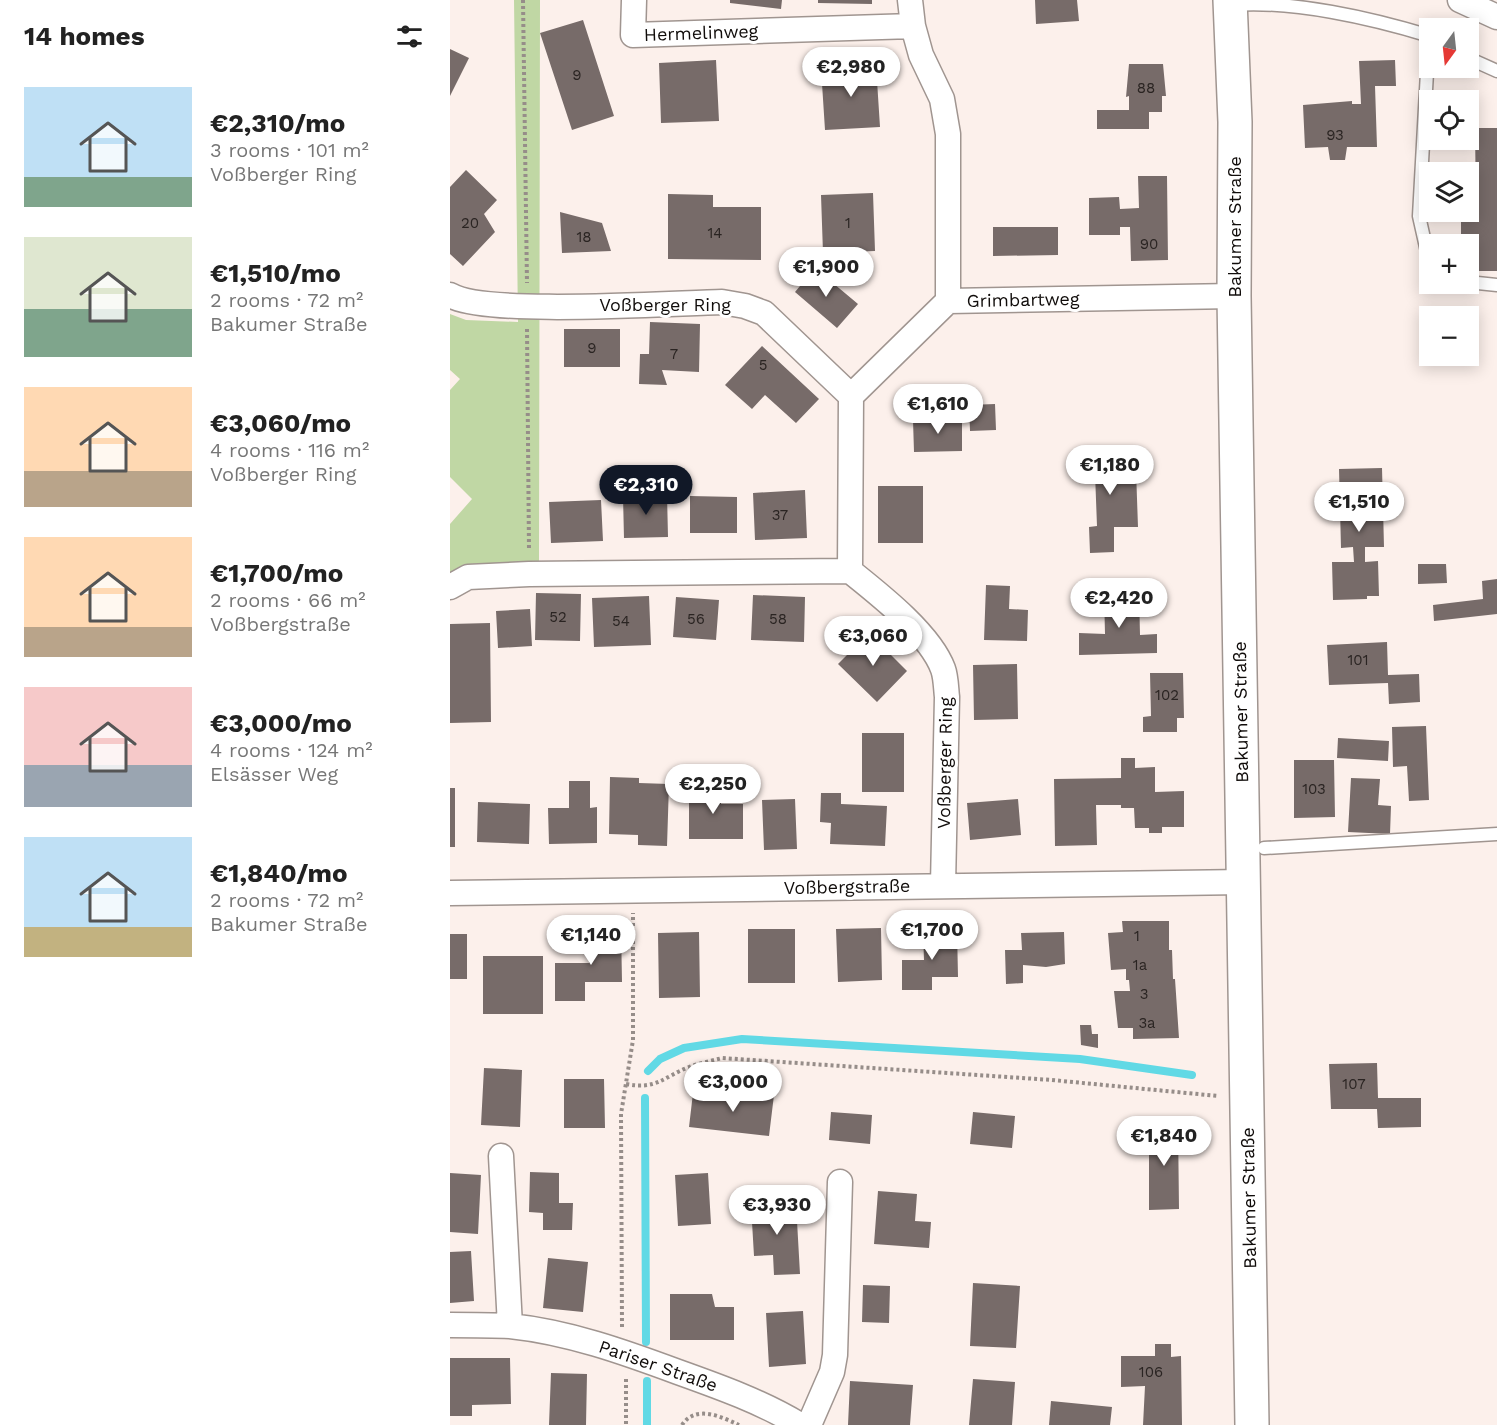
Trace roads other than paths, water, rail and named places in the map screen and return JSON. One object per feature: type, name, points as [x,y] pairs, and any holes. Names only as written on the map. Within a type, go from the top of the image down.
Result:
[{"type":"main road","name":"Bakumer Straße","points":[[1230,3],[1236,122],[1234,296],[1252,1425]]},
{"type":"street","name":"Hermelinweg","points":[[634,0],[633,35],[912,26]]},
{"type":"street","points":[[910,0],[912,26],[921,55],[942,99],[948,134],[948,301]]},
{"type":"street","points":[[1460,0],[1497,17]]},
{"type":"street","name":"Voßberger Ring","points":[[450,295],[476,303],[527,305],[722,302],[746,306],[764,313],[851,396]]},
{"type":"street","name":"Grimbartweg","points":[[851,396],[948,301],[1234,296]]},
{"type":"street","points":[[450,587],[468,577],[529,574],[850,572],[851,396]]},
{"type":"street","name":"Voßberger Ring","points":[[850,572],[877,592],[926,641],[943,669],[947,697],[944,885]]},
{"type":"street","name":"Voßbergstraße","points":[[450,893],[1244,882]]},
{"type":"street","points":[[501,1156],[510,1326]]},
{"type":"street","points":[[809,1425],[832,1372],[835,1355],[840,1182]]},
{"type":"street","name":"Pariser Straße","points":[[450,1325],[510,1326],[556,1334],[626,1352],[771,1407],[800,1425]]},
{"type":"lane","points":[[1230,3],[1308,6],[1392,24],[1419,33]]},
{"type":"lane","points":[[1479,63],[1497,72]]},
{"type":"lane","points":[[1423,234],[1419,216],[1427,78]]},
{"type":"lane","points":[[1479,283],[1497,285]]},
{"type":"lane","points":[[1264,848],[1497,834]]},
{"type":"waterway","points":[[648,1071],[660,1059],[684,1048],[742,1039],[1080,1059],[1192,1075]]},
{"type":"waterway","points":[[645,1098],[646,1342]]},
{"type":"waterway","points":[[647,1381],[647,1425]]}]
